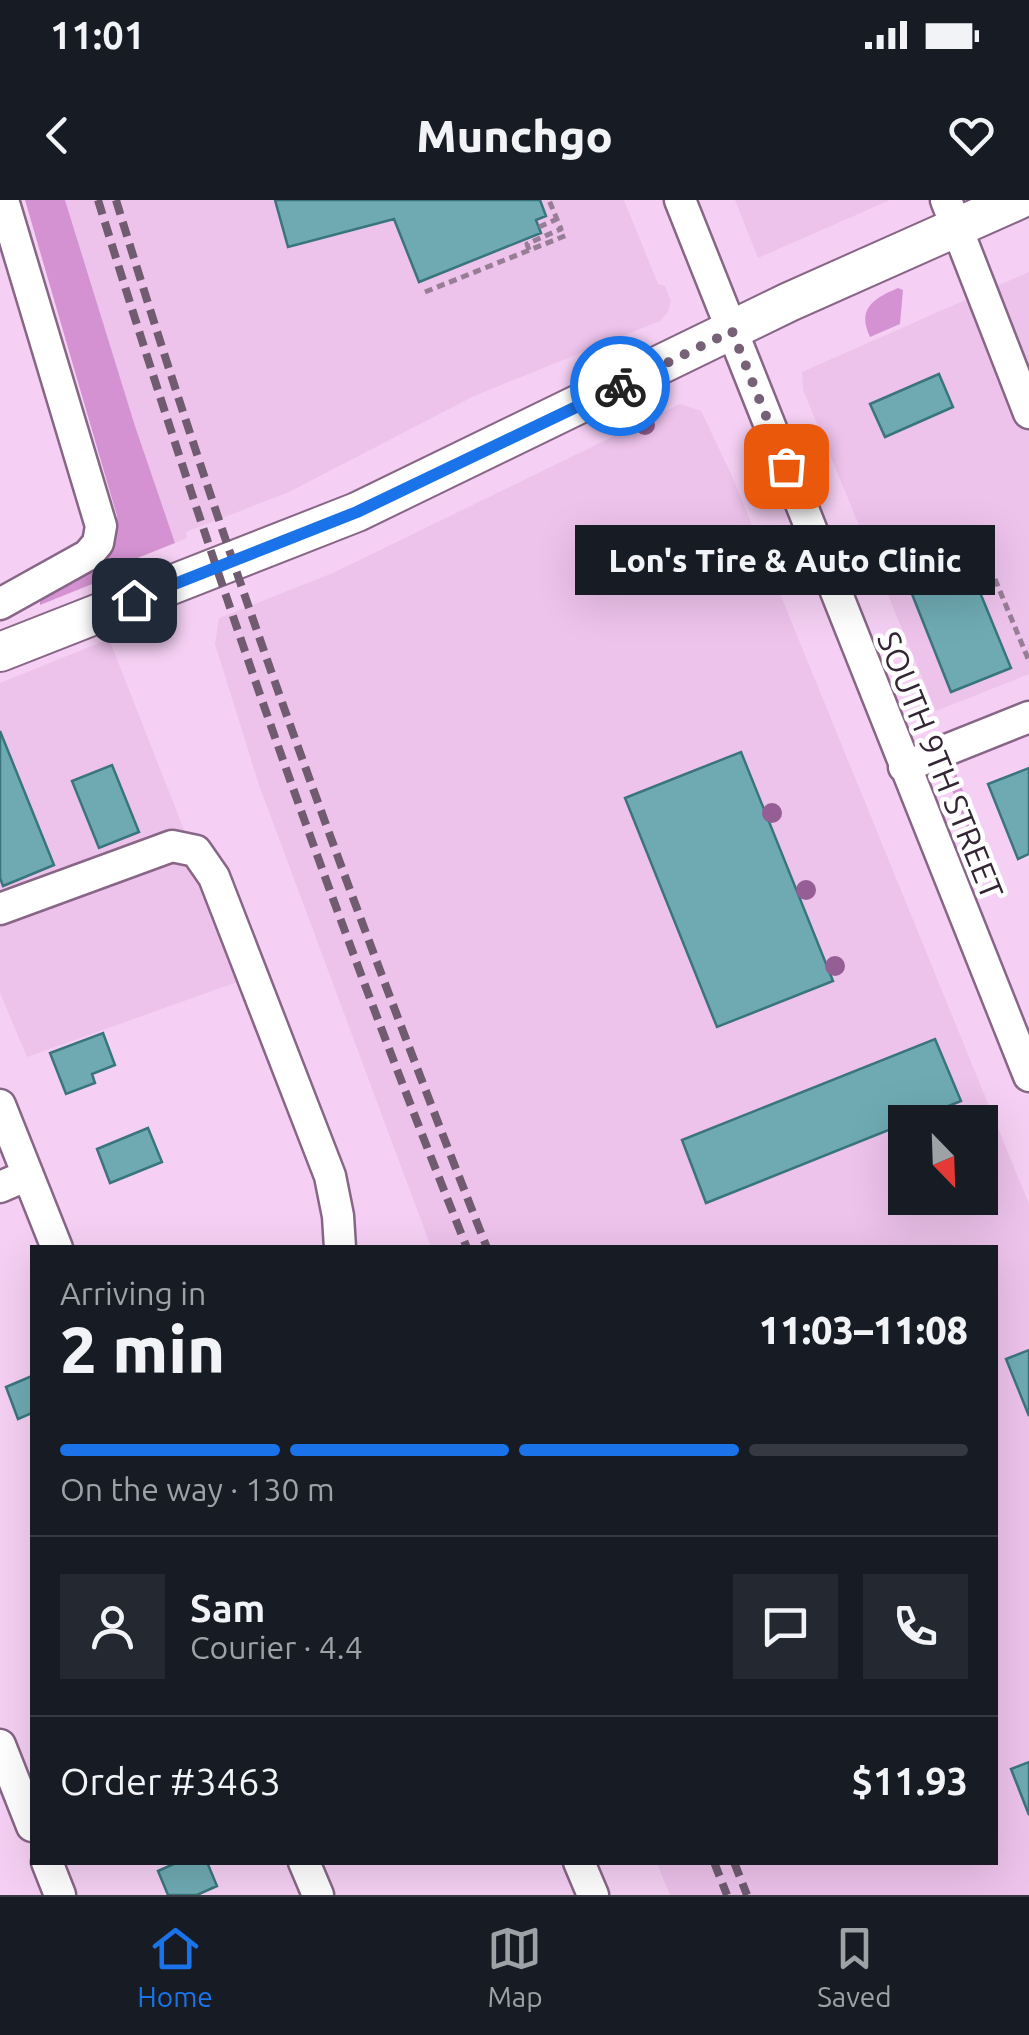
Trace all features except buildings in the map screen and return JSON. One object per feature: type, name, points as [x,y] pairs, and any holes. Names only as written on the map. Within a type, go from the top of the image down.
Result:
[{"type":"main road","points":[[0,652],[357,512],[732,331],[950,214],[1018,200]]},
{"type":"street","points":[[0,604],[88,555],[98,543],[101,526],[3,200]]},
{"type":"street","name":"SOUTH 9TH STREET","points":[[680,200],[1029,1076]]},
{"type":"street","points":[[950,214],[1029,412]]},
{"type":"street","points":[[904,767],[1029,717]]},
{"type":"street","points":[[0,909],[172,846],[196,852],[214,876],[330,1176],[340,1245]]},
{"type":"street","points":[[0,1104],[57,1245]]},
{"type":"street","points":[[0,1188],[28,1175]]},
{"type":"street","points":[[0,1745],[30,1821]]},
{"type":"street","points":[[48,1865],[60,1895]]},
{"type":"street","points":[[305,1865],[318,1895]]},
{"type":"street","points":[[580,1865],[592,1895]]},
{"type":"path","points":[[530,250],[527,244],[561,230],[548,200]]},
{"type":"path","points":[[538,227],[556,220]]},
{"type":"path","points":[[425,292],[566,235]]},
{"type":"path","points":[[980,543],[1029,661]]},
{"type":"shaded area","points":[[25,200],[65,200],[175,543],[130,561],[132,568],[40,605],[40,599],[92,567],[114,542],[117,516]]},
{"type":"shaded area","points":[[65,200],[624,200],[658,284],[665,286],[671,301],[660,321],[474,396],[289,492],[186,532],[187,538],[175,543]]},
{"type":"shaded area","points":[[735,200],[890,200],[758,258]]},
{"type":"shaded area","points":[[1029,272],[1029,674],[936,711],[803,390],[802,372]]},
{"type":"shaded area","points":[[898,288],[903,290],[900,324],[870,337],[865,319],[870,305]]},
{"type":"shaded area","points":[[680,404],[701,411],[732,476],[989,1105],[888,1105],[888,1215],[998,1215],[998,1128],[1029,1204],[1029,1895],[670,1895],[658,1865],[998,1865],[998,1245],[430,1245],[259,785],[215,644],[219,618],[333,573]]},
{"type":"shaded area","points":[[109,639],[243,980],[27,1057],[0,993],[0,683]]},
{"type":"shaded area","points":[[956,773],[997,876],[987,879],[950,785]]},
{"type":"railway","points":[[98,200],[182,465],[272,728],[366,989],[466,1245]]},
{"type":"railway","points":[[116,200],[200,465],[291,727],[486,1245]]},
{"type":"railway","points":[[715,1865],[727,1895]]},
{"type":"railway","points":[[735,1865],[747,1895]]},
{"type":"way so far","points":[[620,386],[732,331],[786,466]]},
{"type":"place","name":"Lon's Tire & Auto Clinic","points":[[786,466]]},
{"type":"route","points":[[134,600],[357,512],[620,386]]}]
